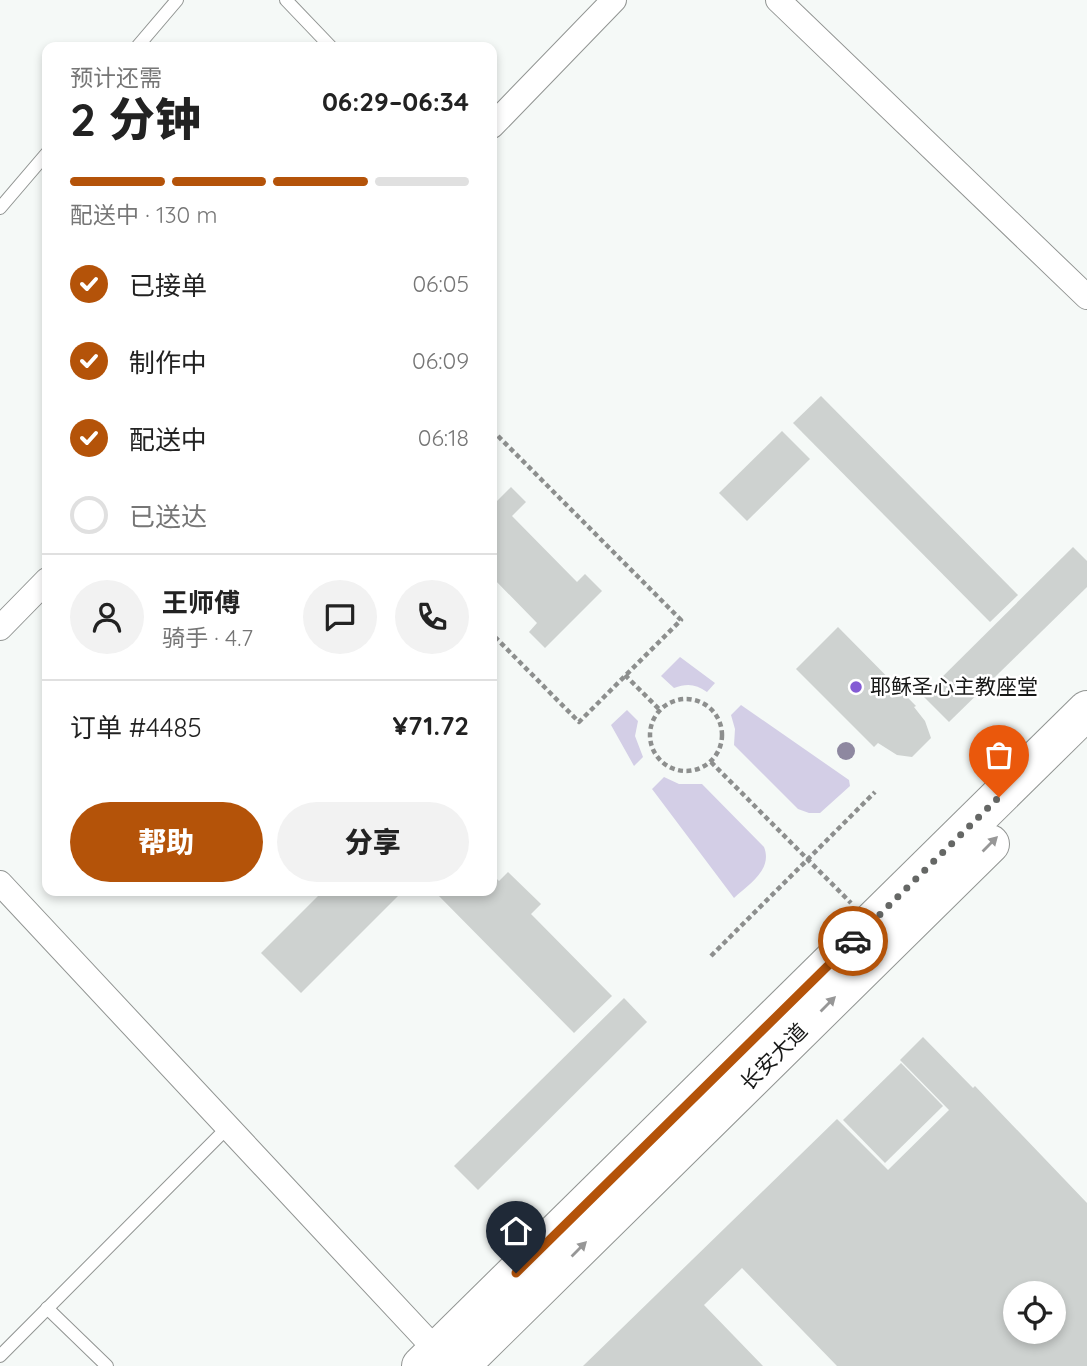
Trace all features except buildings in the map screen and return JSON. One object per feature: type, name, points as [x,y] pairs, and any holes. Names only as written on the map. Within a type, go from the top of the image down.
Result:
[{"type":"main road","name":"长安大道","points":[[449,1363],[871,923],[1087,710]]},
{"type":"main road","name":"长安大道","points":[[449,1363],[1087,748]]},
{"type":"street","points":[[497,120],[614,0]]},
{"type":"street","points":[[778,0],[1087,297]]},
{"type":"street","points":[[0,628],[42,585]]},
{"type":"street","points":[[0,883],[449,1363]]},
{"type":"lane","points":[[141,42],[177,0]]},
{"type":"lane","points":[[286,0],[326,42]]},
{"type":"lane","points":[[0,208],[42,159]]},
{"type":"lane","points":[[0,1356],[228,1127]]},
{"type":"lane","points":[[47,1308],[107,1366]]},
{"type":"path","points":[[497,434],[681,620],[579,722],[497,639]]},
{"type":"path","points":[[625,675],[660,710]]},
{"type":"path","points":[[683,699],[706,705],[715,714],[721,725],[722,738],[720,750],[711,762],[703,768],[684,772],[674,770],[657,759],[650,738],[650,727],[660,710],[671,702],[683,699]]},
{"type":"path","points":[[711,762],[871,923]]},
{"type":"path","points":[[711,956],[875,792]]},
{"type":"shaded area","points":[[680,657],[715,683],[707,692],[691,685],[674,688],[661,676]]},
{"type":"shaded area","points":[[741,705],[849,780],[850,786],[820,813],[798,809],[734,745],[735,729],[731,715]]},
{"type":"shaded area","points":[[627,710],[638,721],[635,736],[643,757],[634,766],[611,725]]},
{"type":"shaded area","points":[[664,777],[679,784],[702,784],[764,847],[766,855],[762,870],[734,898],[652,789]]},
{"type":"way so far","points":[[853,941],[999,797]]},
{"type":"place","name":"耶稣圣心主教座堂","points":[[856,687]]},
{"type":"route","points":[[516,1273],[853,941]]}]
